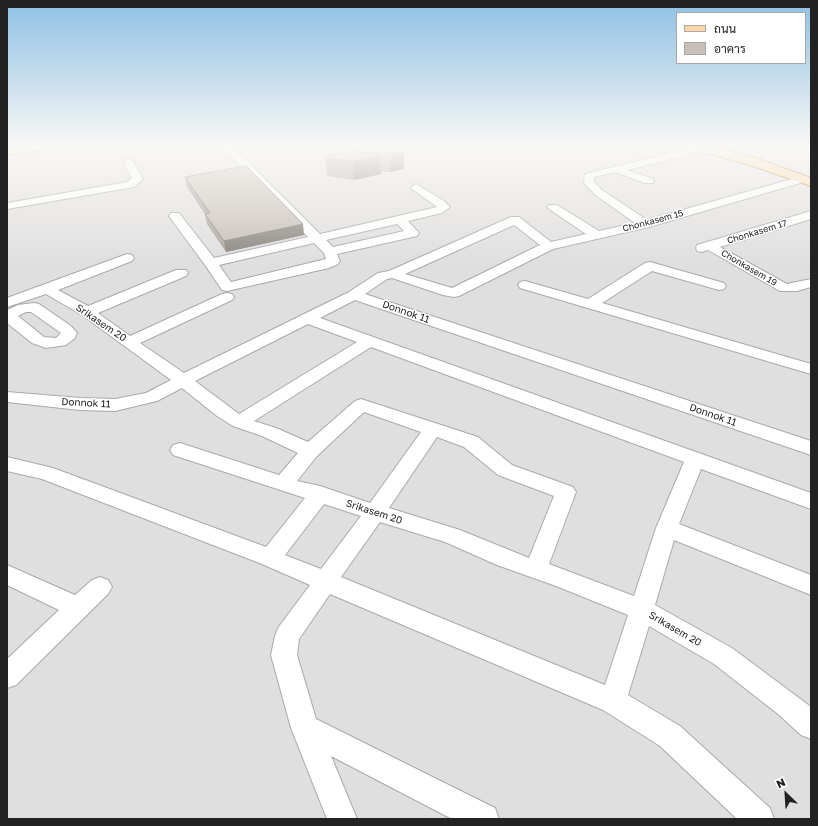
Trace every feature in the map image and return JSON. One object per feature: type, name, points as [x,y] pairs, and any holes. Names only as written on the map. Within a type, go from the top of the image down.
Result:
[{"type":"street","points":[[7,206],[131,185]]},
{"type":"street","points":[[175,216],[211,263],[227,287],[324,265],[334,261],[330,252],[264,185]]},
{"type":"street","points":[[591,185],[598,192],[645,224]]},
{"type":"street","name":"Chonkasem 15","points":[[393,274],[448,292],[454,292],[549,246],[645,224],[788,185]]},
{"type":"street","points":[[211,263],[399,220],[444,207],[416,187]]},
{"type":"street","points":[[553,207],[597,235]]},
{"type":"street","name":"Chonkasem 17","points":[[706,247],[811,215]]},
{"type":"street","points":[[330,252],[413,233],[399,220]]},
{"type":"street","points":[[354,295],[383,276],[393,274],[515,220],[549,246]]},
{"type":"street","name":"Chonkasem 19","points":[[706,247],[785,288],[797,287],[811,283]]},
{"type":"street","points":[[7,303],[128,258]]},
{"type":"street","points":[[590,304],[650,266],[719,286]]},
{"type":"street","points":[[87,312],[181,273]]},
{"type":"street","points":[[525,285],[811,369]]},
{"type":"street","name":"Srikasem 20","points":[[47,289],[87,312],[184,381],[223,412],[239,422],[269,432],[310,451]]},
{"type":"street","name":"Donnok 11","points":[[7,397],[80,404],[115,405],[151,398],[354,295],[811,448]]},
{"type":"street","points":[[129,342],[227,297]]},
{"type":"street","points":[[308,319],[811,501]]},
{"type":"street","points":[[239,422],[370,341]]},
{"type":"street","points":[[283,484],[310,451],[361,405],[471,442],[505,470],[566,492],[535,570]]},
{"type":"street","points":[[342,819],[305,728],[284,655],[287,636],[432,430]]},
{"type":"street","name":"Srikasem 20","points":[[180,450],[283,484],[320,494],[452,536],[535,570],[564,579],[642,610],[723,656],[788,705],[811,725]]},
{"type":"street","points":[[613,701],[667,528],[695,459]]},
{"type":"street","points":[[7,464],[46,473],[270,558],[613,701],[670,736],[759,819]]},
{"type":"street","points":[[270,558],[320,494]]},
{"type":"street","points":[[667,528],[811,585]]},
{"type":"street","points":[[7,574],[78,608]]},
{"type":"street","points":[[7,676],[100,587]]},
{"type":"street","points":[[305,728],[484,819]]},
{"type":"shaded area","points":[[7,185],[811,185],[811,819],[7,819]]},
{"type":"building","points":[[190,185],[264,185],[303,224],[224,241],[205,214],[210,213]]}]
